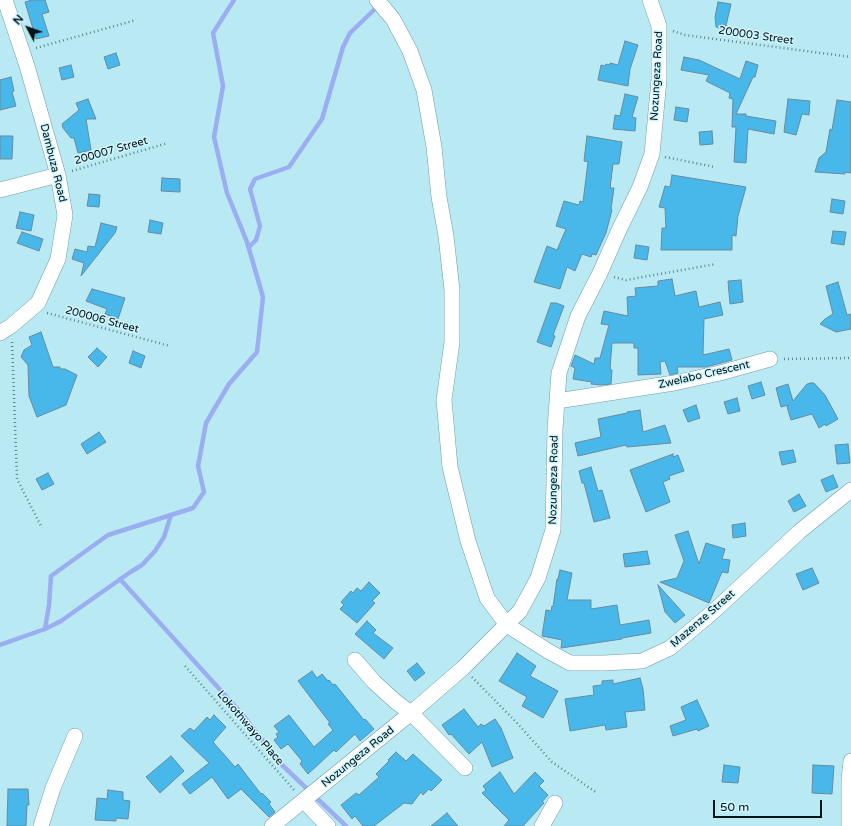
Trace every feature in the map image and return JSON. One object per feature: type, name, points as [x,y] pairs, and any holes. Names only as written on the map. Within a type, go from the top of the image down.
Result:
[{"type":"street","name":"Dambuza Road","points":[[5,0],[22,51],[58,175],[65,215],[58,259],[38,303],[6,329]]},
{"type":"street","points":[[377,0],[393,19],[410,51],[424,90],[434,147],[439,198],[446,236],[452,290],[452,342],[444,400],[450,467],[468,541],[487,598],[507,625]]},
{"type":"street","name":"Nozungeza Road","points":[[272,826],[411,713],[463,668],[520,611],[538,578],[553,530],[555,429],[559,373],[578,316],[600,273],[618,230],[640,187],[652,154],[659,80],[659,26],[650,0]]},
{"type":"street","points":[[0,190],[58,175]]},
{"type":"street","name":"Zwelabo Crescent","points":[[557,401],[674,383],[720,373],[770,359]]},
{"type":"street","name":"Mazenze Street","points":[[507,625],[570,663],[642,661],[670,648],[714,611],[800,531],[851,490]]},
{"type":"street","points":[[355,660],[374,682],[396,702],[411,713],[465,768]]},
{"type":"street","points":[[41,826],[53,788],[75,736]]},
{"type":"street","points":[[849,826],[851,761]]},
{"type":"street","points":[[304,800],[328,826]]},
{"type":"street","points":[[542,826],[555,803]]},
{"type":"path","points":[[22,51],[136,20]]},
{"type":"path","name":"200003 Street","points":[[659,26],[685,34],[851,57]]},
{"type":"path","name":"200007 Street","points":[[58,175],[168,143]]},
{"type":"path","points":[[652,154],[715,167]]},
{"type":"path","points":[[600,273],[626,280],[716,264]]},
{"type":"path","name":"200006 Street","points":[[31,309],[170,346]]},
{"type":"path","points":[[6,329],[17,479],[42,528]]},
{"type":"path","points":[[770,359],[851,358]]},
{"type":"path","name":"Lokothwayo Place","points":[[184,666],[304,800]]},
{"type":"path","points":[[463,668],[517,723],[552,762],[597,793]]},
{"type":"building","points":[[32,0],[45,0],[49,12],[42,14],[49,36],[36,39],[25,2]]},
{"type":"building","points":[[718,2],[731,4],[726,26],[722,29],[716,27],[715,17]]},
{"type":"building","points":[[625,41],[638,45],[630,69],[628,86],[598,80],[601,65],[610,65],[610,63],[618,65]]},
{"type":"building","points":[[116,53],[120,65],[108,69],[104,57]]},
{"type":"building","points":[[684,57],[699,60],[740,79],[746,61],[758,65],[755,77],[753,77],[736,114],[746,114],[746,116],[776,121],[774,134],[748,129],[746,163],[734,162],[736,127],[732,127],[733,99],[729,98],[730,93],[706,81],[709,75],[681,70]]},
{"type":"building","points":[[71,65],[74,77],[62,80],[59,68]]},
{"type":"building","points":[[11,77],[14,91],[12,92],[16,106],[0,110],[0,80]]},
{"type":"building","points":[[625,94],[638,97],[632,117],[636,118],[635,131],[613,129],[615,115],[620,116]]},
{"type":"building","points":[[88,99],[96,119],[86,119],[91,150],[78,153],[74,138],[71,138],[63,128],[62,124],[79,110],[76,103]]},
{"type":"building","points":[[788,99],[810,101],[809,115],[802,114],[796,135],[784,132]]},
{"type":"building","points":[[837,100],[851,102],[851,173],[815,172],[819,158],[826,152],[830,129],[832,130]]},
{"type":"building","points":[[676,107],[689,109],[687,122],[674,120]]},
{"type":"building","points":[[712,131],[713,144],[700,145],[699,132]]},
{"type":"building","points":[[0,136],[13,136],[12,159],[0,159]]},
{"type":"building","points":[[587,136],[622,142],[619,164],[613,164],[610,188],[614,188],[612,210],[606,233],[596,255],[592,254],[591,257],[582,254],[575,271],[567,267],[560,289],[534,282],[547,246],[557,250],[566,229],[556,226],[564,201],[579,205],[580,201],[583,202],[588,162],[584,161]]},
{"type":"building","points":[[672,175],[746,187],[738,216],[736,236],[732,235],[732,250],[661,250],[662,228],[666,228],[665,208],[659,207],[665,186],[670,187]]},
{"type":"building","points":[[162,178],[180,179],[180,192],[161,191]]},
{"type":"building","points":[[89,194],[100,195],[99,207],[87,206]]},
{"type":"building","points":[[832,199],[845,201],[843,214],[830,212]]},
{"type":"building","points":[[20,212],[34,215],[31,231],[16,228]]},
{"type":"building","points":[[150,220],[163,223],[161,234],[148,232]]},
{"type":"building","points":[[101,223],[117,227],[115,233],[81,276],[84,263],[72,259],[75,249],[87,252],[88,246],[95,247]]},
{"type":"building","points":[[833,231],[846,232],[844,245],[831,243]]},
{"type":"building","points":[[22,232],[43,239],[39,251],[17,243]]},
{"type":"building","points":[[636,245],[649,247],[647,260],[634,258]]},
{"type":"building","points":[[672,279],[675,296],[696,291],[699,307],[720,302],[723,315],[704,319],[703,355],[729,349],[732,360],[706,367],[677,367],[678,373],[670,375],[665,361],[660,362],[661,374],[638,375],[638,348],[634,348],[634,343],[612,343],[610,369],[612,370],[611,384],[591,384],[592,382],[573,379],[575,368],[571,366],[575,355],[594,364],[595,358],[600,358],[609,325],[601,324],[604,311],[628,316],[627,297],[636,296],[635,288],[658,286],[658,281]]},
{"type":"building","points":[[741,280],[743,302],[730,304],[728,281]]},
{"type":"building","points":[[838,282],[847,315],[851,314],[851,329],[836,332],[820,324],[833,314],[826,286]]},
{"type":"building","points":[[92,289],[125,298],[118,319],[105,314],[107,309],[86,301]]},
{"type":"building","points":[[551,303],[564,306],[553,335],[555,336],[551,347],[537,342]]},
{"type":"building","points":[[41,332],[53,367],[60,367],[60,369],[65,369],[77,375],[66,405],[37,417],[29,396],[28,365],[21,357],[24,350],[32,345],[29,337]]},
{"type":"building","points":[[97,348],[107,357],[98,367],[88,357]]},
{"type":"building","points":[[133,351],[145,356],[141,368],[129,363]]},
{"type":"building","points":[[761,382],[765,395],[752,399],[748,386]]},
{"type":"building","points":[[814,383],[825,395],[838,419],[819,428],[812,414],[791,420],[787,407],[789,405],[781,407],[776,388],[788,384],[793,401],[807,384]]},
{"type":"building","points":[[737,398],[740,411],[728,414],[724,402]]},
{"type":"building","points":[[696,405],[700,418],[688,422],[683,410]]},
{"type":"building","points":[[640,410],[643,432],[665,425],[671,443],[627,447],[626,445],[578,456],[575,443],[601,437],[598,419]]},
{"type":"building","points":[[99,432],[106,442],[87,454],[81,444]]},
{"type":"building","points":[[848,444],[850,463],[837,464],[835,445]]},
{"type":"building","points":[[793,450],[796,462],[782,465],[779,452]]},
{"type":"building","points":[[673,454],[673,457],[678,455],[684,471],[669,476],[670,479],[663,482],[670,502],[646,512],[630,470]]},
{"type":"building","points":[[591,467],[598,491],[602,490],[610,518],[594,522],[584,483],[582,483],[579,471]]},
{"type":"building","points":[[48,473],[54,484],[42,490],[36,479]]},
{"type":"building","points":[[833,475],[838,487],[826,492],[821,480]]},
{"type":"building","points":[[799,494],[806,506],[794,512],[788,501]]},
{"type":"building","points":[[745,523],[746,536],[733,538],[732,525]]},
{"type":"building","points":[[688,531],[699,564],[706,543],[725,549],[722,559],[730,560],[728,573],[722,572],[709,603],[660,582],[677,578],[684,561],[675,535]]},
{"type":"building","points":[[647,551],[650,564],[625,567],[623,554]]},
{"type":"building","points":[[812,568],[819,583],[803,590],[796,574]]},
{"type":"building","points":[[560,570],[572,573],[567,600],[591,600],[591,609],[617,605],[620,625],[649,620],[651,633],[561,648],[562,640],[542,636],[546,610],[551,611],[552,606],[553,607],[557,579]]},
{"type":"building","points":[[369,582],[380,593],[372,601],[375,603],[357,623],[340,609],[344,605],[341,602],[351,591],[353,593],[357,588],[361,591]]},
{"type":"building","points":[[658,585],[685,615],[675,623],[665,612]]},
{"type":"building","points":[[367,621],[376,630],[373,633],[393,648],[384,659],[355,634]]},
{"type":"building","points":[[517,653],[536,666],[530,676],[558,691],[543,718],[522,706],[527,697],[499,681]]},
{"type":"building","points":[[417,663],[425,673],[415,681],[407,671]]},
{"type":"building","points":[[312,671],[317,678],[322,674],[333,685],[335,684],[364,720],[365,719],[374,729],[360,741],[355,734],[336,752],[334,750],[308,774],[300,764],[302,761],[288,744],[281,749],[274,740],[278,737],[276,734],[279,732],[274,726],[289,715],[314,747],[333,730],[328,724],[330,723],[298,681]]},
{"type":"building","points":[[640,678],[643,689],[645,710],[625,712],[627,727],[606,730],[605,725],[570,731],[565,699],[594,695],[593,686],[602,685],[602,681],[613,680],[613,684]]},
{"type":"building","points":[[697,700],[709,726],[698,731],[697,729],[673,736],[670,726],[686,720],[681,707]]},
{"type":"building","points":[[464,709],[478,727],[481,724],[484,726],[495,719],[501,728],[513,758],[492,767],[482,742],[469,754],[451,734],[449,735],[442,725]]},
{"type":"building","points":[[214,715],[226,727],[213,742],[235,767],[238,764],[261,794],[262,793],[271,802],[269,804],[275,812],[269,817],[241,789],[228,799],[212,777],[190,794],[182,784],[209,763],[181,736],[190,728],[194,731],[207,717],[210,720]]},
{"type":"building","points":[[396,752],[406,761],[413,754],[442,780],[431,791],[429,789],[423,795],[421,792],[412,804],[404,803],[374,826],[363,826],[355,816],[352,819],[341,805],[356,793],[359,795],[379,777],[376,774]]},
{"type":"building","points":[[171,756],[184,771],[160,793],[146,777]]},
{"type":"building","points":[[724,765],[740,767],[738,783],[722,782]]},
{"type":"building","points":[[813,765],[834,766],[832,794],[812,793]]},
{"type":"building","points":[[500,772],[514,794],[535,772],[544,781],[539,786],[548,795],[542,802],[544,803],[523,826],[504,826],[509,820],[482,793],[486,790],[483,786]]},
{"type":"building","points":[[8,789],[28,789],[29,805],[27,805],[26,826],[7,826]]},
{"type":"building","points":[[108,790],[123,792],[123,800],[130,801],[128,819],[116,818],[116,821],[95,820],[97,798],[107,799]]},
{"type":"building","points":[[447,813],[458,826],[431,826]]},
{"type":"waterway","points":[[0,645],[45,629],[49,605],[51,576],[108,535],[193,508],[204,492],[198,466],[206,423],[229,384],[257,352],[263,297],[247,242],[227,193],[214,137],[223,86],[213,33],[234,0]]},
{"type":"waterway","points":[[249,247],[256,240],[260,226],[250,189],[255,179],[289,167],[322,119],[343,47],[350,33],[378,6]]},
{"type":"waterway","points":[[45,629],[61,621],[142,565],[155,551],[164,537],[171,515]]},
{"type":"waterway","points":[[120,579],[242,714],[281,764],[346,826]]}]
